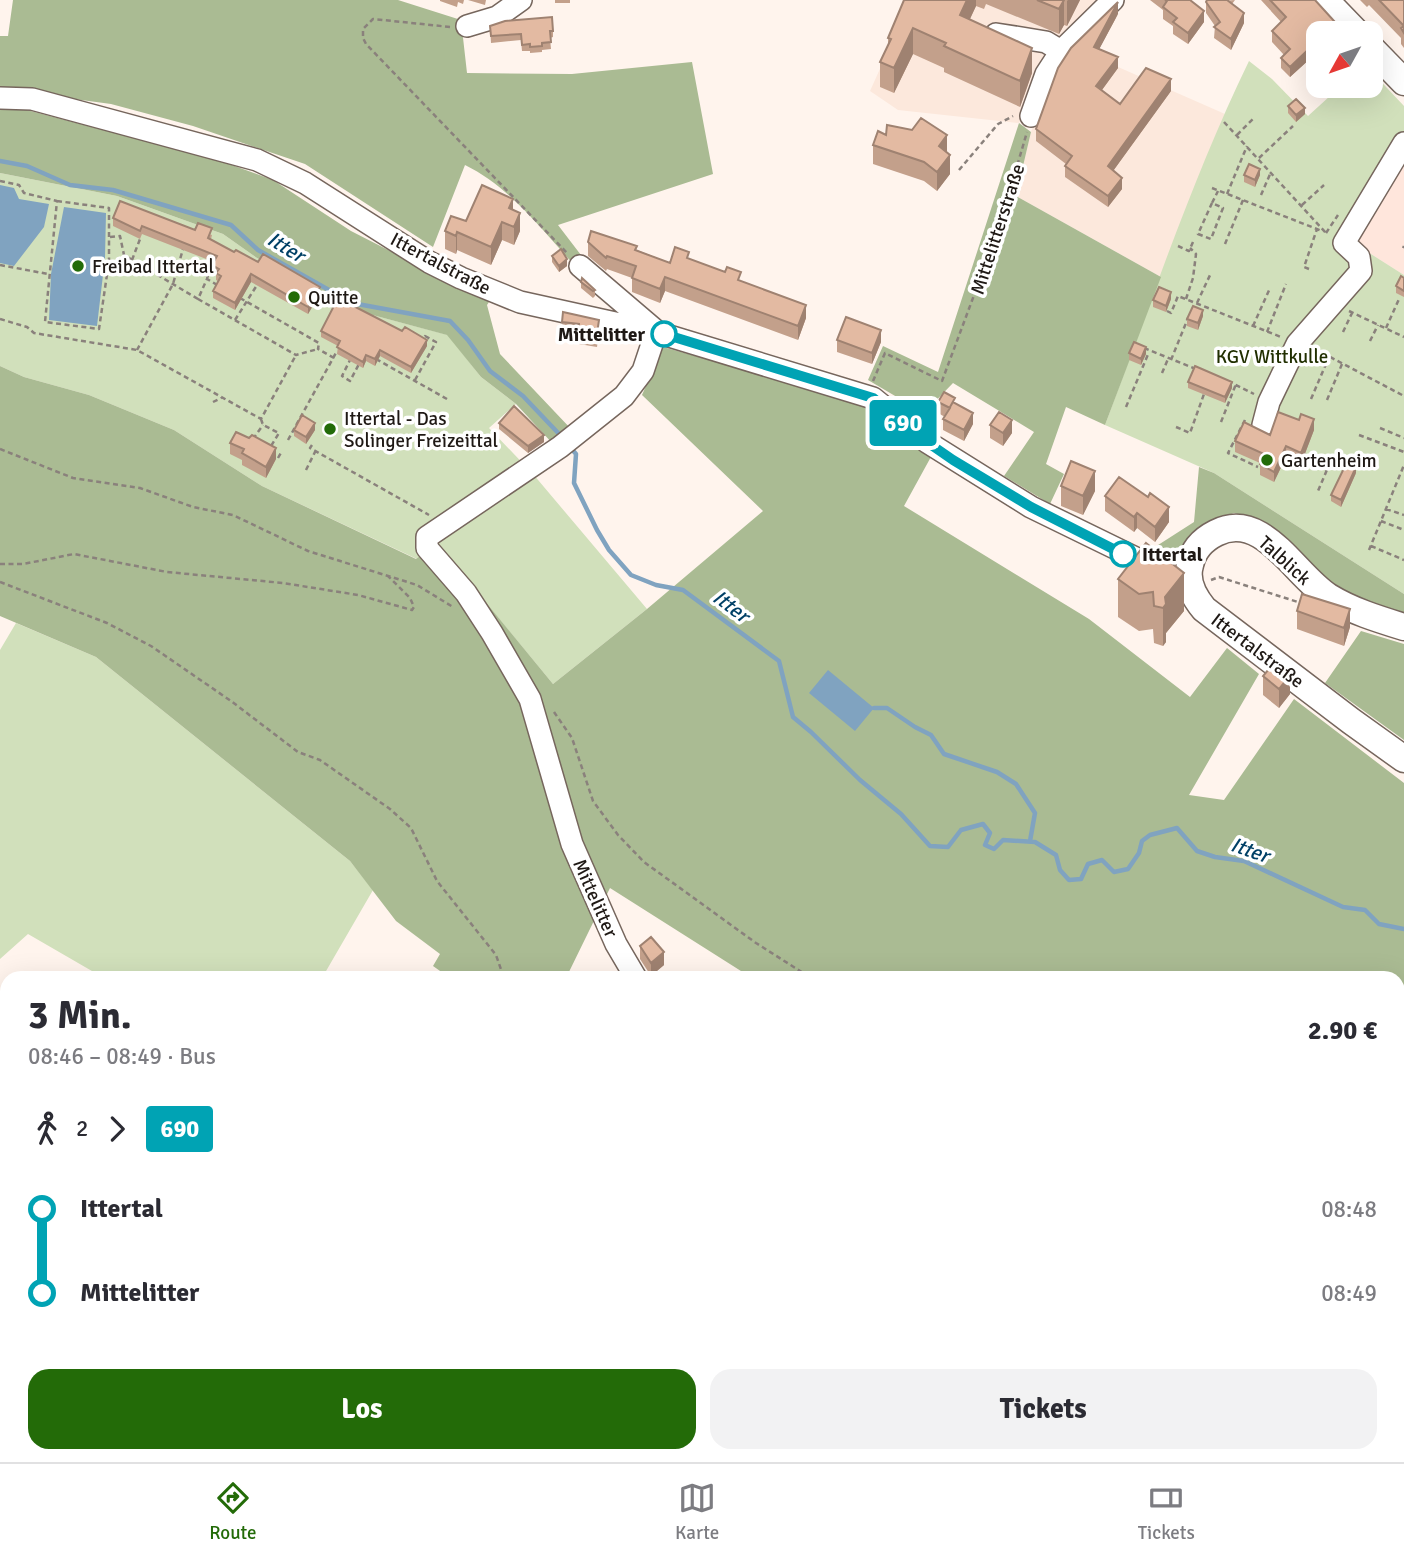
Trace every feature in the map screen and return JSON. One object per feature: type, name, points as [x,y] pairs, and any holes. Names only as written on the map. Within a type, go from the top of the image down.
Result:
[{"type":"main road","points":[[1325,0],[1345,21]]},
{"type":"main road","points":[[1383,60],[1404,82]]},
{"type":"main road","name":"Talblick","points":[[1198,583],[1192,558],[1202,542],[1225,528],[1239,528],[1259,534],[1267,540],[1328,596],[1353,610],[1404,627]]},
{"type":"main road","name":"Ittertalstraße","points":[[1198,583],[1196,600],[1204,609],[1404,759]]},
{"type":"street","points":[[467,26],[497,17],[521,0]]},
{"type":"street","points":[[1031,116],[1046,75],[1061,51],[1113,0]]},
{"type":"street","points":[[996,34],[1046,42],[1061,51]]},
{"type":"street","name":"Ittertalstraße","points":[[0,98],[32,99],[257,160],[305,183],[429,262],[520,302],[656,332],[873,398],[927,442],[1031,507],[1152,568],[1198,583]]},
{"type":"street","points":[[1254,422],[1269,402],[1299,343],[1342,308],[1361,271],[1359,257],[1344,243],[1404,143]]},
{"type":"street","points":[[580,266],[656,332]]},
{"type":"street","name":"Mittelitter","points":[[632,971],[616,944],[572,844],[530,699],[466,593],[426,544],[427,537],[568,441],[624,396],[643,371],[656,332]]},
{"type":"path","points":[[467,26],[422,26],[373,19],[363,29],[363,38],[580,266]]},
{"type":"path","points":[[959,170],[998,124],[1016,115],[1031,116]]},
{"type":"path","name":"Mittelitterstraße","points":[[871,387],[884,353],[942,381],[998,231],[1031,116]]},
{"type":"path","points":[[1237,135],[1255,117]]},
{"type":"path","points":[[1212,188],[1326,233],[1224,122]]},
{"type":"path","points":[[1258,158],[1293,126]]},
{"type":"path","points":[[1227,194],[1247,146]]},
{"type":"path","points":[[1261,195],[1271,172]]},
{"type":"path","points":[[0,181],[19,185],[23,193],[109,208],[109,261],[99,329],[45,322],[57,201]]},
{"type":"path","points":[[1301,205],[1324,185]]},
{"type":"path","points":[[1212,202],[1223,208],[1211,239],[1198,234],[1212,202],[1218,191]]},
{"type":"path","points":[[1225,244],[1243,200]]},
{"type":"path","points":[[1309,269],[1304,267],[1317,229]]},
{"type":"path","points":[[110,237],[120,236],[124,255],[296,355],[318,349],[334,358]]},
{"type":"path","points":[[132,260],[140,239]]},
{"type":"path","points":[[1178,246],[1189,251],[1193,242]]},
{"type":"path","points":[[1186,299],[1193,278],[1196,254],[1191,248]]},
{"type":"path","points":[[137,349],[173,284],[183,249]]},
{"type":"path","points":[[206,252],[219,261]]},
{"type":"path","points":[[198,299],[212,257]]},
{"type":"path","points":[[0,265],[49,274]]},
{"type":"path","points":[[1197,303],[1211,273]]},
{"type":"path","points":[[206,279],[226,291]]},
{"type":"path","points":[[235,320],[257,285]]},
{"type":"path","points":[[1267,332],[1286,285]]},
{"type":"path","points":[[1253,326],[1270,288]]},
{"type":"path","points":[[236,296],[319,343],[318,349]]},
{"type":"path","points":[[1167,311],[1171,313],[1178,296],[1299,343],[1404,396]]},
{"type":"path","points":[[1386,328],[1399,299]]},
{"type":"path","points":[[1343,332],[1342,308],[1404,337]]},
{"type":"path","points":[[1162,373],[1190,314]]},
{"type":"path","points":[[0,319],[27,327],[34,333],[137,349],[261,419],[263,425],[279,433],[269,450]]},
{"type":"path","points":[[1370,341],[1378,325]]},
{"type":"path","points":[[415,380],[436,342],[425,336],[421,343]]},
{"type":"path","points":[[1142,347],[1201,371]]},
{"type":"path","points":[[288,440],[338,350],[351,357],[342,376],[350,381],[360,362]]},
{"type":"path","points":[[1126,407],[1150,351]]},
{"type":"path","points":[[261,419],[296,355]]},
{"type":"path","points":[[1311,398],[1329,357]]},
{"type":"path","points":[[376,359],[447,399]]},
{"type":"path","points":[[1327,400],[1342,363]]},
{"type":"path","points":[[1224,380],[1269,402]]},
{"type":"path","points":[[1222,422],[1236,384]]},
{"type":"path","points":[[1176,427],[1190,433],[1207,387]]},
{"type":"path","points":[[214,402],[221,398]]},
{"type":"path","points":[[1254,422],[1228,453],[1258,467]]},
{"type":"path","points":[[261,445],[253,440],[263,425]]},
{"type":"path","points":[[1381,428],[1404,438]]},
{"type":"path","points":[[1359,435],[1404,453]]},
{"type":"path","points":[[312,445],[310,448],[436,519]]},
{"type":"path","points":[[0,449],[73,478],[140,488],[193,507],[233,516],[308,551],[417,585],[461,612]]},
{"type":"path","points":[[306,470],[316,450]]},
{"type":"path","points":[[278,458],[282,451]]},
{"type":"path","points":[[1298,452],[1329,466],[1318,491]]},
{"type":"path","points":[[1404,465],[1370,548],[1404,560]]},
{"type":"path","points":[[1386,509],[1404,515]]},
{"type":"path","points":[[1381,521],[1404,530]]},
{"type":"path","points":[[0,564],[23,564],[74,554],[167,572],[283,583],[358,596],[412,610],[414,607],[410,598],[387,575]]},
{"type":"path","points":[[1198,583],[1219,577],[1309,606]]},
{"type":"path","points":[[0,582],[107,623],[151,646],[231,701],[298,752],[320,760],[390,809],[411,828],[437,881],[496,955],[501,971]]},
{"type":"path","points":[[550,707],[572,738],[593,801],[618,835],[644,862],[756,943],[800,971]]},
{"type":"shaded area","points":[[911,0],[1098,0],[1050,55],[1019,123],[898,110],[870,91]]},
{"type":"shaded area","points":[[1084,52],[1225,114],[1161,277],[1016,196],[1031,132],[1050,78]]},
{"type":"shaded area","points":[[1404,152],[1404,275],[1352,242]]},
{"type":"green space","points":[[13,0],[398,0],[461,20],[467,73],[572,74],[692,62],[713,174],[558,225],[584,259],[575,266],[511,197],[465,165],[433,247],[305,164],[193,126],[111,104],[0,89],[0,36],[8,36]]},
{"type":"green space","name":"KGV Wittkulle","points":[[1249,61],[1272,79],[1308,116],[1328,98],[1383,98],[1383,84],[1404,106],[1404,152],[1352,242],[1404,275],[1404,594],[1214,473],[1105,425],[1191,195]]},
{"type":"green space","points":[[0,109],[23,109],[218,160],[273,180],[351,231],[491,299],[487,305],[500,354],[572,430],[553,444],[516,404],[481,377],[447,335],[354,310],[257,258],[223,234],[117,196],[0,173]]},
{"type":"green space","points":[[1019,123],[1031,132],[1016,196],[1161,277],[1105,425],[1066,407],[1046,464],[1064,474],[1050,504],[1004,476],[1034,432],[953,383],[924,413],[868,380],[883,346],[938,372]]},
{"type":"green space","name":"Ittertal - Das Solinger Freizeittal","points":[[0,173],[117,196],[223,234],[257,258],[354,310],[448,335],[481,377],[516,404],[489,428],[533,474],[647,609],[553,684],[438,545],[417,559],[262,486],[174,430],[89,395],[24,377],[0,366]]},
{"type":"green space","points":[[663,347],[863,403],[932,455],[904,506],[1089,619],[1190,697],[1227,648],[1259,674],[1189,795],[1224,800],[1294,699],[1404,783],[1404,971],[741,971],[610,888],[569,971],[440,971],[433,966],[440,954],[396,921],[350,861],[96,657],[0,616],[0,366],[24,377],[89,395],[174,430],[262,486],[416,559],[438,544],[553,684],[763,511],[642,395]]},
{"type":"green space","points":[[1199,467],[1214,473],[1404,594],[1404,616],[1363,602],[1330,584],[1259,520],[1234,513],[1204,525],[1177,551],[1159,555],[1155,547],[1194,522]]},
{"type":"green space","points":[[16,623],[96,657],[350,861],[373,890],[326,971],[92,971],[28,934],[0,959],[0,650]]},
{"type":"green space","points":[[1361,631],[1404,644],[1404,740],[1325,683]]},
{"type":"water","points":[[0,185],[14,188],[19,199],[49,204],[44,227],[14,266],[0,263]]},
{"type":"water","name":"Freibad Ittertal","points":[[64,207],[106,213],[105,258],[97,326],[49,320],[51,274]]},
{"type":"water","points":[[828,670],[874,708],[855,731],[809,693]]},
{"type":"building","points":[[904,0],[967,0],[960,15],[1032,48],[1020,81],[944,46],[946,43],[913,28],[894,68],[880,62]]},
{"type":"building","points":[[1037,0],[1064,0],[1059,9]]},
{"type":"building","points":[[1165,0],[1190,0],[1204,11],[1188,33],[1173,22],[1177,18],[1163,7],[1167,1]]},
{"type":"building","points":[[1207,0],[1227,0],[1244,13],[1231,39],[1214,27],[1220,22]]},
{"type":"building","points":[[1270,0],[1315,0],[1334,21],[1306,21],[1306,52],[1290,67],[1281,58],[1290,49],[1272,31],[1286,17]]},
{"type":"building","points":[[1379,0],[1404,0],[1404,26]]},
{"type":"building","points":[[1118,2],[1094,47],[1118,57],[1096,86],[1120,104],[1146,68],[1171,79],[1108,166],[1122,178],[1108,196],[1065,166],[1072,156],[1036,129],[1058,68],[1071,48]]},
{"type":"building","points":[[552,17],[551,42],[542,43],[542,46],[522,45],[521,34],[491,36],[490,26],[505,21]]},
{"type":"building","points":[[1296,99],[1305,108],[1296,115],[1288,106]]},
{"type":"building","points":[[921,118],[947,135],[939,146],[950,155],[937,172],[924,162],[873,145],[878,131],[886,135],[887,125],[912,130]]},
{"type":"building","points":[[1249,164],[1260,169],[1255,180],[1244,175]]},
{"type":"building","points":[[482,185],[513,199],[509,208],[520,213],[514,227],[502,222],[491,247],[457,232],[456,236],[445,231],[451,216],[466,221]]},
{"type":"building","points":[[120,201],[195,230],[198,223],[212,228],[208,238],[258,262],[263,254],[320,287],[308,307],[251,274],[235,303],[213,291],[221,276],[216,273],[219,269],[212,265],[217,256],[142,226],[140,231],[113,218]]},
{"type":"building","points":[[591,231],[637,246],[635,250],[670,263],[675,247],[689,252],[687,258],[725,272],[727,267],[741,272],[738,280],[806,305],[798,326],[665,277],[660,289],[632,278],[636,266],[607,256],[606,258],[588,242]]},
{"type":"building","points":[[561,249],[567,259],[559,266],[552,256]]},
{"type":"building","points":[[1401,276],[1404,278],[1404,291],[1396,286]]},
{"type":"building","points":[[582,278],[595,290],[581,282]]},
{"type":"building","points":[[1159,287],[1171,292],[1166,306],[1153,300]]},
{"type":"building","points":[[338,298],[402,331],[405,327],[427,340],[411,367],[380,350],[375,359],[366,355],[363,362],[337,347],[340,341],[321,331]]},
{"type":"building","points":[[1193,306],[1203,310],[1198,323],[1187,319]]},
{"type":"building","points":[[563,312],[599,320],[597,334],[579,331],[579,324],[562,322]]},
{"type":"building","points":[[846,317],[881,330],[872,353],[837,340]]},
{"type":"building","points":[[1134,342],[1146,347],[1141,359],[1129,353]]},
{"type":"building","points":[[1195,366],[1232,382],[1225,397],[1188,382]]},
{"type":"building","points":[[944,392],[955,398],[950,407],[953,402],[973,413],[964,430],[943,419],[950,408],[938,402]]},
{"type":"building","points":[[514,406],[544,435],[528,446],[499,423]]},
{"type":"building","points":[[999,412],[1012,420],[1003,433],[990,425]]},
{"type":"building","points":[[1278,412],[1299,420],[1301,414],[1314,419],[1301,453],[1286,446],[1274,472],[1260,464],[1264,454],[1235,441],[1244,422],[1270,435]]},
{"type":"building","points":[[302,415],[315,423],[306,437],[294,430]]},
{"type":"building","points":[[236,432],[249,438],[252,435],[276,448],[266,467],[242,453],[244,449],[230,443]]},
{"type":"building","points":[[1071,461],[1095,471],[1083,496],[1061,486]]},
{"type":"building","points":[[1347,462],[1356,467],[1341,500],[1331,495]]},
{"type":"building","points":[[1119,477],[1148,497],[1150,493],[1169,507],[1155,527],[1137,513],[1134,517],[1105,496]]},
{"type":"building","points":[[1146,543],[1184,573],[1165,597],[1166,604],[1163,608],[1154,606],[1153,592],[1139,594],[1118,579]]},
{"type":"building","points":[[1302,594],[1350,609],[1344,628],[1297,611]]},
{"type":"building","points":[[1274,663],[1290,675],[1279,689],[1263,676]]},
{"type":"building","points":[[651,937],[664,952],[651,963],[640,946]]},
{"type":"waterway","name":"Itter","points":[[0,161],[27,166],[70,185],[113,190],[231,225],[258,250],[352,303],[450,321],[468,340],[490,371],[523,396],[561,436]]},
{"type":"waterway","name":"Itter","points":[[569,446],[576,454],[574,483],[609,550],[631,575],[656,585],[683,590],[779,661],[793,717],[860,780],[901,814],[930,846],[948,847],[961,830],[983,824],[990,833],[985,845],[994,849],[1003,840],[1035,842],[1056,855],[1060,870],[1069,880],[1081,879],[1088,864],[1102,860],[1114,872],[1128,869],[1139,853],[1142,841],[1150,835],[1177,828],[1197,851],[1215,857],[1244,861],[1343,907],[1365,910],[1379,924],[1404,929]]},
{"type":"waterway","points":[[874,708],[887,708],[931,735],[944,754],[997,772],[1016,784],[1035,813],[1030,841]]},
{"type":"bus line","name":"690","points":[[664,334],[873,398],[953,460],[1031,507],[1123,554]]},
{"type":"place","name":"Freibad Ittertal","points":[[78,266]]},
{"type":"place","name":"Quitte","points":[[294,297]]},
{"type":"place","name":"Mittelitter","points":[[664,334]]},
{"type":"place","name":"Ittertal - Das Solinger Freizeittal","points":[[330,429]]},
{"type":"place","name":"Gartenheim","points":[[1267,460]]},
{"type":"place","name":"Ittertal","points":[[1123,554]]}]
